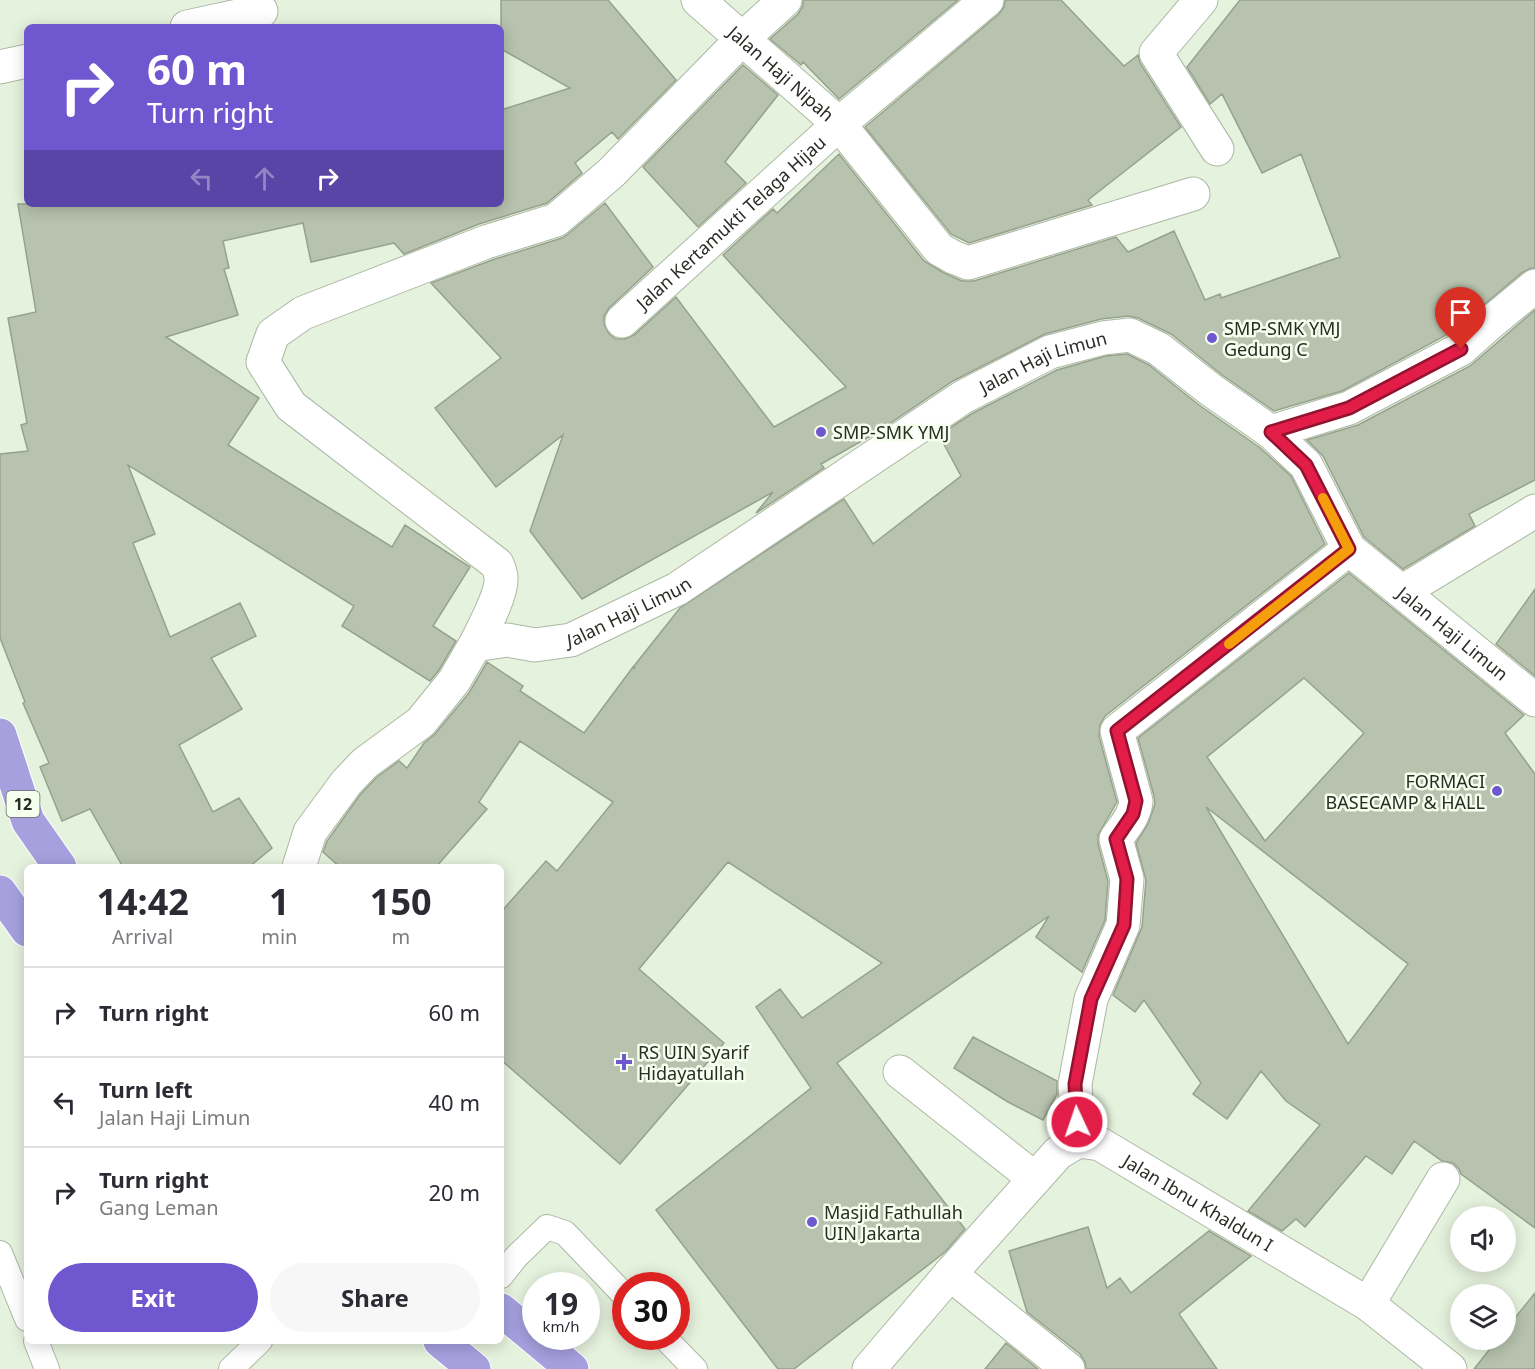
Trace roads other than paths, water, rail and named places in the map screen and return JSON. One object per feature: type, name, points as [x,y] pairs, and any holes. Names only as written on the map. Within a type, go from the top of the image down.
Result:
[{"type":"highway","name":"12","points":[[0,735],[28,821],[58,864]]},
{"type":"highway","points":[[0,892],[24,926]]},
{"type":"highway","points":[[504,1312],[572,1369]]},
{"type":"highway","points":[[444,1344],[474,1369]]},
{"type":"street","name":"Jalan Haji Nipah","points":[[698,0],[839,124]]},
{"type":"street","points":[[300,864],[310,832],[346,783],[365,763],[421,722],[454,681],[476,645],[499,593],[502,580],[496,564],[291,406],[263,362],[273,334],[303,313],[486,242],[556,220],[611,173],[742,39],[785,0]]},
{"type":"street","name":"Jalan Kertamukti Telaga Hijau","points":[[622,321],[839,124],[987,0]]},
{"type":"street","points":[[1202,0],[1156,53],[1217,149]]},
{"type":"street","points":[[201,24],[261,11]]},
{"type":"street","points":[[0,67],[24,63]]},
{"type":"street","name":"Jalan Kertamukti Telaga Hijau","points":[[839,124],[939,249],[969,263],[1193,194]]},
{"type":"street","points":[[1271,432],[1349,408],[1461,349],[1535,286]]},
{"type":"street","name":"Jalan Haji Limun","points":[[476,645],[507,640],[536,645],[571,640],[676,589],[963,397],[1050,352],[1103,338],[1130,335],[1160,349],[1211,390],[1271,432],[1306,465],[1349,549],[1535,700]]},
{"type":"street","points":[[1403,591],[1535,511]]},
{"type":"street","points":[[869,1369],[1034,1178],[1058,1153],[1078,1140],[1075,1084],[1091,999],[1124,925],[1127,879],[1116,839],[1133,814],[1136,801],[1117,731],[1349,549]]},
{"type":"street","points":[[900,1072],[1034,1178]]},
{"type":"street","name":"Jalan Ibnu Khaldun I","points":[[1078,1140],[1100,1144],[1368,1304],[1450,1369]]},
{"type":"street","points":[[1368,1304],[1443,1179]]},
{"type":"street","points":[[950,1274],[1068,1369]]},
{"type":"lane","points":[[504,1272],[547,1227],[565,1233],[612,1282]]},
{"type":"lane","points":[[0,1253],[24,1312]]},
{"type":"lane","points":[[37,1344],[47,1369]]},
{"type":"lane","points":[[231,1369],[257,1344]]},
{"type":"lane","points":[[677,1350],[695,1369]]},
{"type":"place","name":"SMP-SMK YMJ Gedung C","points":[[1212,338]]},
{"type":"place","name":"SMP-SMK YMJ","points":[[821,432]]},
{"type":"place","name":"FORMACI BASECAMP & HALL","points":[[1497,791]]},
{"type":"place","name":"RS UIN Syarif Hidayatullah","points":[[624,1062]]},
{"type":"place","name":"Masjid Fathullah UIN Jakarta","points":[[812,1222]]}]
